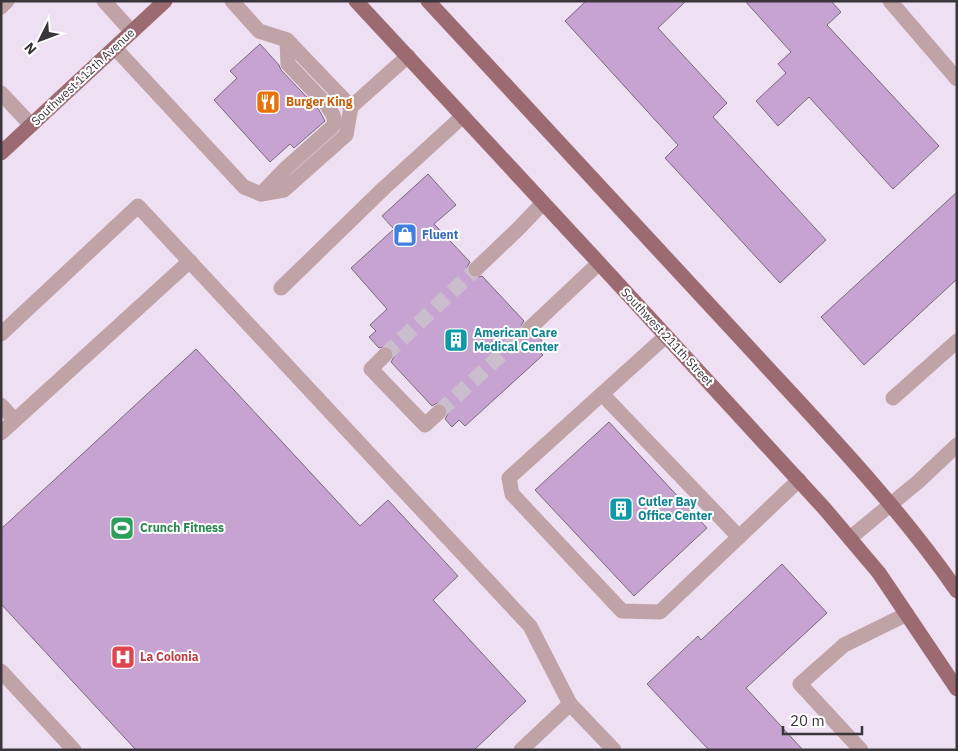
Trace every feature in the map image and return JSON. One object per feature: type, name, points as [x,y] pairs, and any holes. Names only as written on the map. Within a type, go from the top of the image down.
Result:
[{"type":"main road","name":"Southwest 112th Avenue","points":[[1,153],[165,1]]},
{"type":"main road","name":"Southwest 211th Street","points":[[356,1],[799,480],[850,538],[879,573],[957,689]]},
{"type":"main road","points":[[428,1],[891,504],[957,590]]},
{"type":"lane","points":[[1,7],[7,1]]},
{"type":"lane","points":[[104,1],[132,32]]},
{"type":"lane","points":[[232,1],[259,31],[287,40],[351,106]]},
{"type":"lane","points":[[890,1],[957,79]]},
{"type":"lane","points":[[261,194],[286,168],[332,127],[334,122],[333,115],[326,104],[288,64],[287,40]]},
{"type":"lane","points":[[115,48],[244,187],[261,194],[284,190],[346,135],[351,106],[408,56]]},
{"type":"lane","points":[[1,93],[31,125]]},
{"type":"lane","points":[[281,288],[384,188],[463,116]]},
{"type":"lane","points":[[476,269],[543,203]]},
{"type":"lane","points":[[1,334],[138,206],[530,626],[570,704],[614,750]]},
{"type":"lane","points":[[1,433],[190,261]]},
{"type":"lane","points":[[530,328],[599,263]]},
{"type":"lane","points":[[666,336],[509,478],[512,494],[622,610],[660,612],[799,480]]},
{"type":"lane","points":[[893,398],[957,340]]},
{"type":"lane","points":[[385,355],[371,369],[425,425],[439,412]]},
{"type":"lane","points":[[602,394],[739,537]]},
{"type":"lane","points":[[1,405],[15,420]]},
{"type":"lane","points":[[850,538],[957,445]]},
{"type":"lane","points":[[861,750],[800,684],[844,645],[907,614]]},
{"type":"lane","points":[[1,671],[74,750]]},
{"type":"lane","points":[[521,750],[570,704]]},
{"type":"building","points":[[586,1],[686,1],[658,28],[727,103],[713,117],[826,240],[780,283],[665,158],[678,145],[565,21]]},
{"type":"building","points":[[745,1],[831,1],[841,12],[827,25],[939,146],[893,189],[809,97],[778,126],[756,101],[786,73],[778,64],[791,52]]},
{"type":"building","name":"Burger King","points":[[260,44],[279,65],[281,70],[319,110],[325,121],[294,148],[290,144],[270,162],[214,100],[237,78],[230,71]]},
{"type":"building","name":"American Care Medical Center","points":[[428,174],[456,205],[434,224],[470,262],[467,267],[469,275],[474,278],[482,276],[524,321],[521,326],[523,334],[528,337],[537,335],[543,342],[537,348],[543,355],[465,426],[459,420],[452,427],[445,419],[448,414],[446,406],[437,403],[432,406],[391,362],[394,357],[392,349],[387,346],[379,348],[369,337],[376,331],[370,325],[387,309],[351,268],[394,229],[382,216]]},
{"type":"building","points":[[957,192],[957,279],[864,365],[821,317]]},
{"type":"building","points":[[196,349],[360,526],[388,500],[458,576],[433,600],[526,701],[474,750],[136,750],[1,604],[1,529]]},
{"type":"building","name":"Cutler Bay Office Center","points":[[609,422],[707,528],[634,596],[535,490]]},
{"type":"building","points":[[782,564],[827,613],[746,688],[803,750],[709,750],[647,684],[698,636],[701,640]]},
{"type":"tunnel","points":[[385,355],[476,269]]},
{"type":"tunnel","points":[[439,412],[530,328]]},
{"type":"place","name":"Burger King","points":[[268,102]]},
{"type":"place","name":"Fluent","points":[[405,235]]},
{"type":"place","name":"American Care Medical Center","points":[[456,340]]},
{"type":"place","name":"Cutler Bay Office Center","points":[[621,509]]},
{"type":"place","name":"Crunch Fitness","points":[[122,528]]},
{"type":"place","name":"La Colonia","points":[[123,657]]}]
